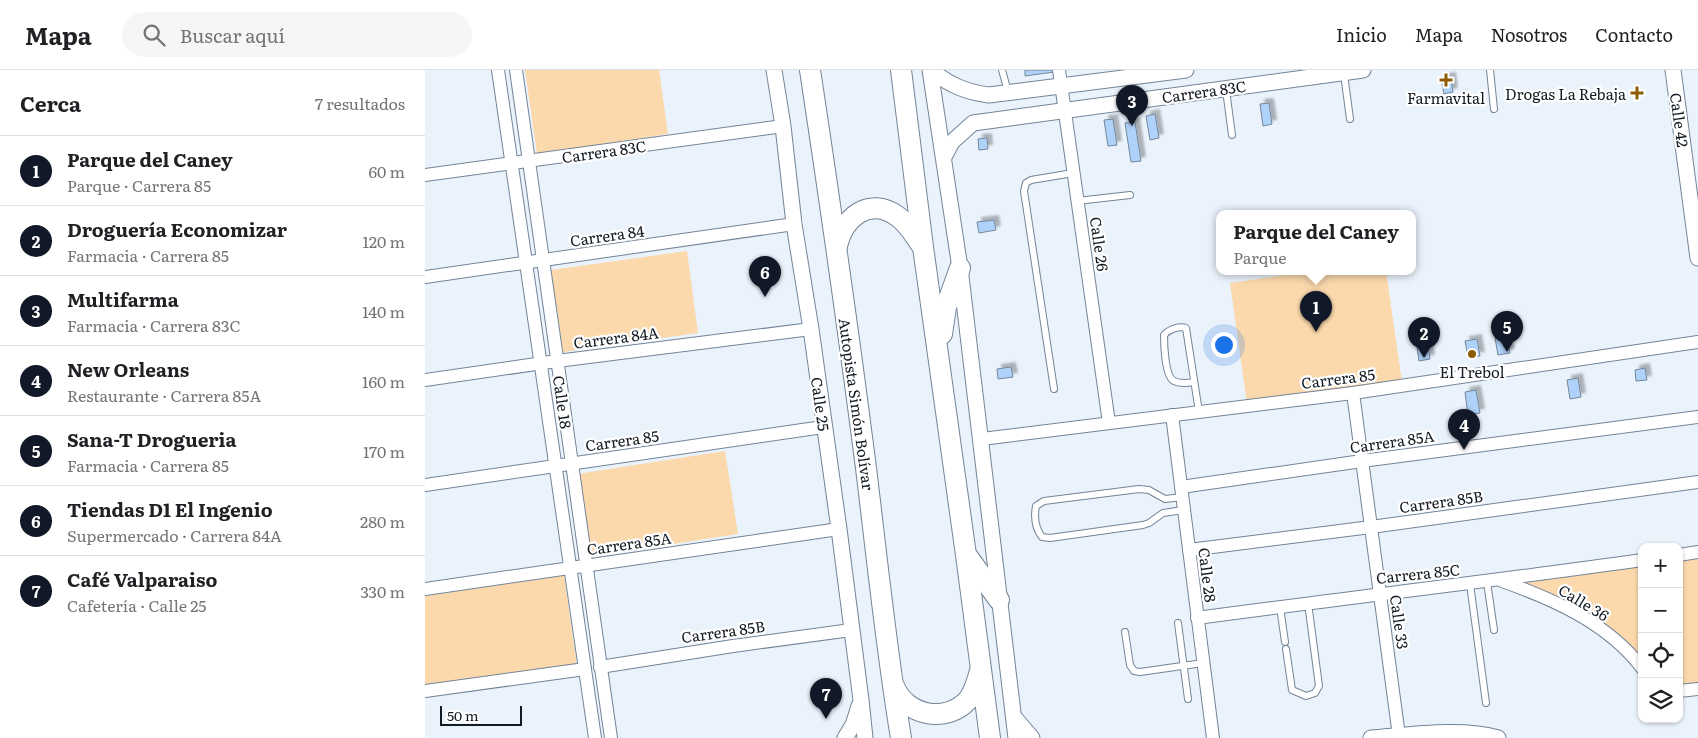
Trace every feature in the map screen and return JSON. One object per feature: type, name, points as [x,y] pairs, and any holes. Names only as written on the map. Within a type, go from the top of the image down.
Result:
[{"type":"highway","name":"Autopista Simón Bolívar","points":[[810,70],[837,247],[891,677],[901,738]]},
{"type":"highway","points":[[901,70],[923,247],[990,738]]},
{"type":"highway","points":[[837,247],[843,228],[850,219],[867,210],[879,209],[890,212],[905,222],[923,247]]},
{"type":"highway","points":[[941,368],[942,329],[946,307],[960,268]]},
{"type":"highway","points":[[966,555],[999,600]]},
{"type":"highway","points":[[891,677],[895,690],[904,702],[921,712],[935,714],[949,712],[967,700],[975,688],[981,668]]},
{"type":"street","name":"Calle 18","points":[[498,70],[595,738]]},
{"type":"street","name":"Calle 18","points":[[516,70],[611,738]]},
{"type":"street","name":"Calle 25","points":[[774,70],[783,126],[794,224],[839,529],[865,738]]},
{"type":"street","name":"Carrera 83C","points":[[931,70],[953,86],[973,93],[989,95],[1186,70]]},
{"type":"street","points":[[931,70],[960,268],[982,439],[1016,738]]},
{"type":"street","name":"Calle 26","points":[[1059,70],[1109,423]]},
{"type":"street","name":"Carrera 83C","points":[[944,158],[952,142],[973,123],[1363,70]]},
{"type":"street","name":"Calle 42","points":[[1673,70],[1698,258]]},
{"type":"street","name":"Carrera 83C","points":[[425,175],[783,126]]},
{"type":"street","name":"Carrera 84","points":[[425,277],[794,224]]},
{"type":"street","name":"Carrera 84A","points":[[425,380],[557,361],[811,329]]},
{"type":"street","name":"Carrera 85","points":[[982,439],[1353,393],[1698,342]]},
{"type":"street","name":"Calle 33","points":[[1353,393],[1380,593],[1394,737]]},
{"type":"street","name":"Calle 28","points":[[1172,415],[1213,738]]},
{"type":"street","name":"Carrera 85A","points":[[1182,498],[1362,461],[1698,418]]},
{"type":"street","name":"Carrera 85","points":[[425,485],[823,427]]},
{"type":"street","name":"Carrera 85B","points":[[1189,550],[1698,482]]},
{"type":"street","name":"Carrera 85A","points":[[425,589],[839,529]]},
{"type":"street","points":[[1683,554],[1698,552]]},
{"type":"street","name":"Carrera 85C","points":[[1197,618],[1380,593],[1470,584],[1638,561]]},
{"type":"street","name":"Calle 36","points":[[1493,581],[1541,595],[1559,604],[1587,620],[1617,641],[1638,663]]},
{"type":"street","name":"Carrera 85B","points":[[600,667],[851,630]]},
{"type":"street","points":[[425,692],[585,669]]},
{"type":"street","points":[[1683,691],[1698,689]]},
{"type":"street","points":[[845,738],[853,725],[861,700]]},
{"type":"street","points":[[1013,717],[1032,738]]},
{"type":"street","points":[[1371,738],[1464,732],[1484,734],[1498,738]]},
{"type":"lane","points":[[1002,70],[1008,94]]},
{"type":"lane","points":[[1489,70],[1494,109]]},
{"type":"lane","points":[[1340,72],[1350,119]]},
{"type":"lane","points":[[1226,88],[1232,135]]},
{"type":"lane","points":[[1054,388],[1024,191],[1026,183],[1031,180],[1073,173]]},
{"type":"lane","points":[[1077,201],[1130,195]]},
{"type":"lane","points":[[1194,382],[1174,381],[1168,376],[1163,335],[1168,330],[1186,328],[1199,412]]},
{"type":"lane","points":[[1139,489],[1149,490],[1165,499],[1182,498],[1149,524],[1050,538],[1042,537],[1037,531],[1036,506],[1043,501],[1139,489]]},
{"type":"lane","points":[[1493,581],[1494,630]]},
{"type":"lane","points":[[1470,584],[1486,704]]},
{"type":"lane","points":[[1281,607],[1291,690],[1307,696],[1315,693],[1319,686],[1308,604]]},
{"type":"lane","points":[[1178,623],[1189,699]]},
{"type":"lane","points":[[1125,632],[1130,665],[1134,670],[1140,672],[1203,663]]},
{"type":"shaded area","points":[[525,70],[659,70],[668,134],[537,154]]},
{"type":"shaded area","points":[[687,251],[698,333],[563,352],[551,270]]},
{"type":"shaded area","points":[[1286,275],[1387,275],[1402,382],[1247,404],[1230,283]]},
{"type":"shaded area","points":[[725,451],[738,534],[588,557],[577,474]]},
{"type":"shaded area","points":[[1698,552],[1698,689],[1683,691],[1683,588],[1683,554]]},
{"type":"shaded area","points":[[1638,561],[1638,664],[1617,641],[1500,580]]},
{"type":"shaded area","points":[[564,575],[577,666],[425,686],[425,596]]},
{"type":"building","points":[[1025,70],[1053,70],[1054,72],[1025,76]]},
{"type":"building","points":[[1451,77],[1453,92],[1444,94],[1441,78]]},
{"type":"building","points":[[1269,103],[1272,124],[1263,126],[1260,104]]},
{"type":"building","points":[[1155,114],[1159,138],[1150,140],[1146,116]]},
{"type":"building","points":[[1113,119],[1117,145],[1108,146],[1104,120]]},
{"type":"building","points":[[1135,122],[1141,161],[1131,162],[1125,123]]},
{"type":"building","points":[[987,138],[988,149],[979,150],[978,139]]},
{"type":"building","points":[[994,220],[996,230],[979,233],[977,222]]},
{"type":"building","points":[[1507,336],[1510,353],[1498,355],[1495,338]]},
{"type":"building","points":[[1477,339],[1480,356],[1468,357],[1465,341]]},
{"type":"building","points":[[1428,346],[1430,359],[1419,361],[1417,347]]},
{"type":"building","points":[[1011,367],[1013,377],[998,379],[997,369]]},
{"type":"building","points":[[1645,368],[1647,380],[1636,381],[1635,370]]},
{"type":"building","points":[[1578,378],[1581,397],[1570,399],[1567,380]]},
{"type":"building","points":[[1476,390],[1480,413],[1468,415],[1465,392]]},
{"type":"place","name":"Farmavital","points":[[1446,80]]},
{"type":"place","name":"Drogas La Rebaja","points":[[1637,93]]},
{"type":"place","name":"Multifarma","points":[[1132,126]]},
{"type":"place","name":"Tiendas D1 El Ingenio","points":[[765,297]]},
{"type":"place","name":"Parque del Caney","points":[[1316,332]]},
{"type":"place","name":"Sana-T Drogueria","points":[[1507,352]]},
{"type":"place","name":"El Trebol","points":[[1472,354]]},
{"type":"place","name":"Droguería Economizar","points":[[1424,358]]},
{"type":"place","name":"New Orleans","points":[[1464,450]]},
{"type":"place","name":"Café Valparaiso","points":[[826,719]]}]
